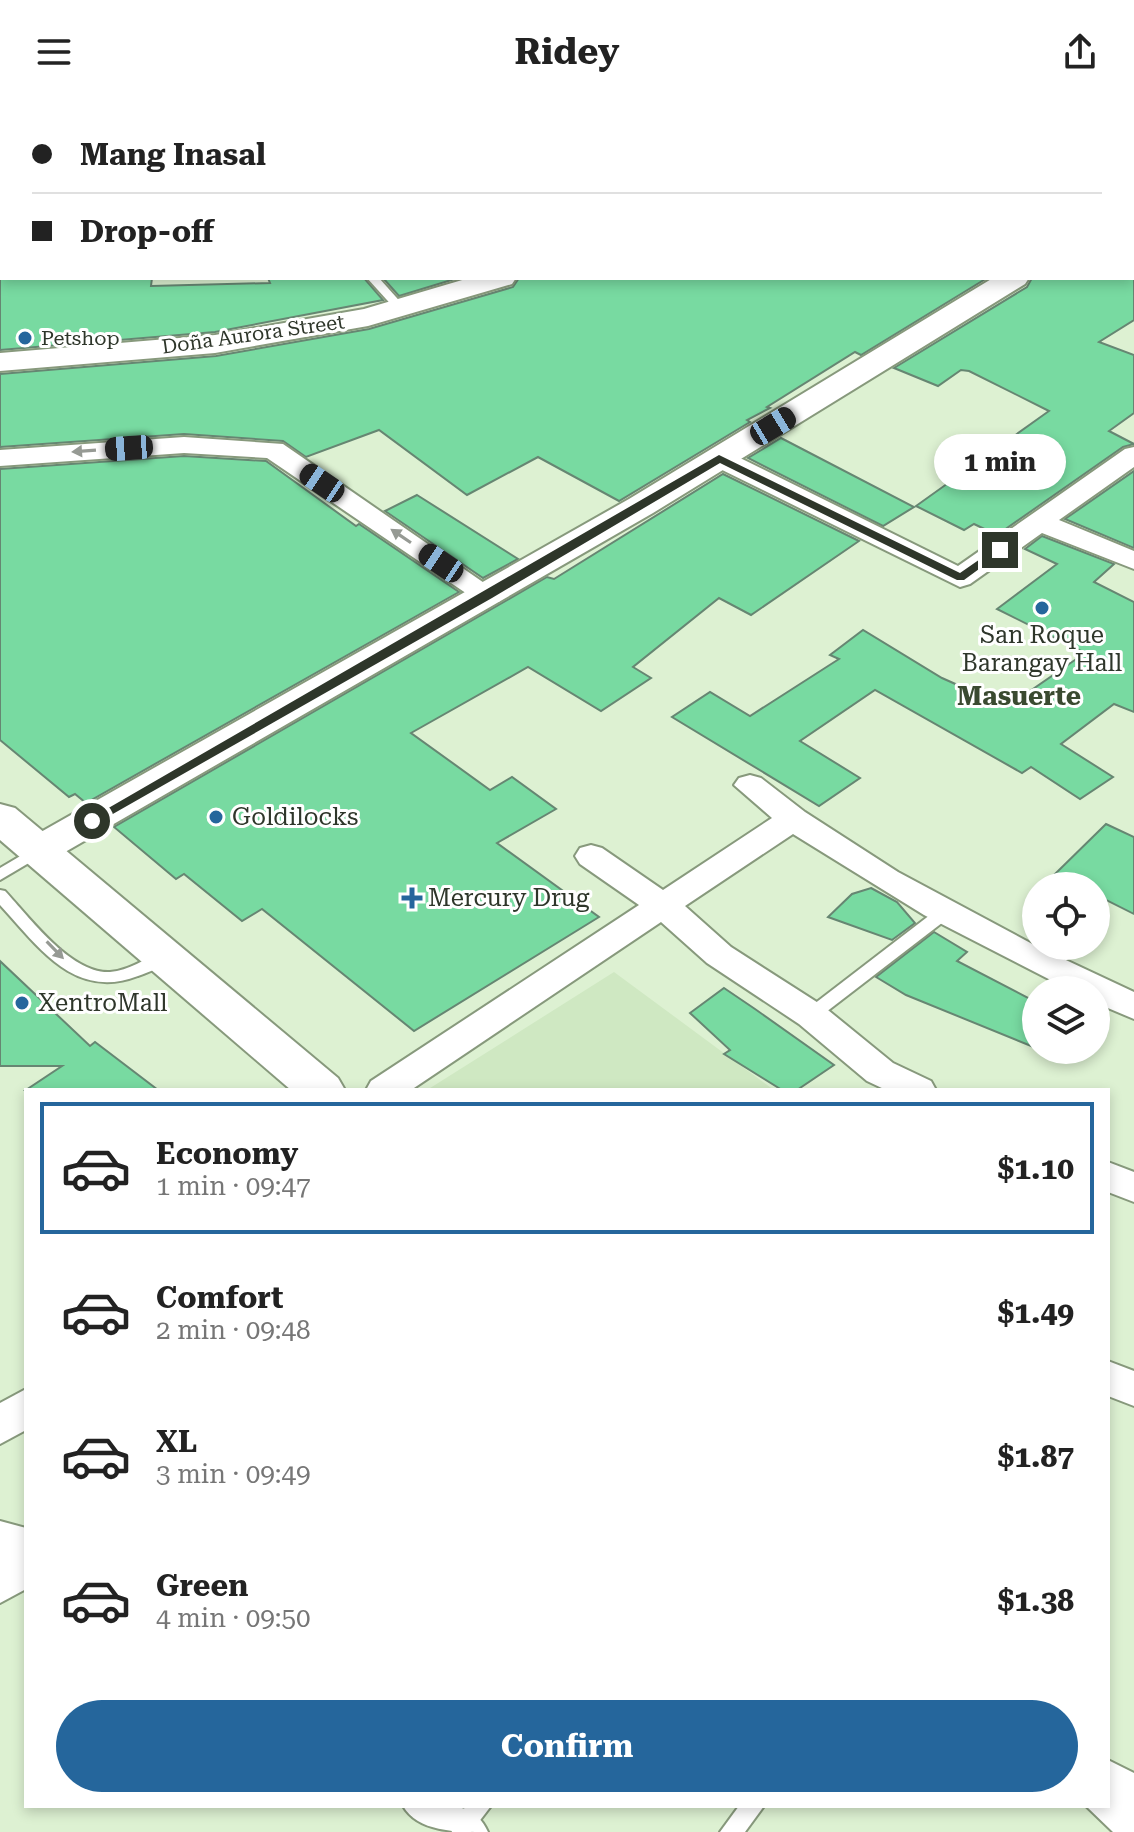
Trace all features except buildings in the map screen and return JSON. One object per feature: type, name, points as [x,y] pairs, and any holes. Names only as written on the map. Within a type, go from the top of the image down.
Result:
[{"type":"main road","points":[[0,818],[320,1088]]},
{"type":"main road","points":[[1110,1790],[1134,1812]]},
{"type":"street","name":"Doña Aurora Street","points":[[0,362],[215,344],[400,308],[494,280]]},
{"type":"street","points":[[39,850],[489,596],[1011,280]]},
{"type":"street","points":[[0,458],[184,445],[274,450],[489,596]]},
{"type":"street","points":[[719,458],[960,578],[1134,455]]},
{"type":"street","points":[[1039,522],[1134,561]]},
{"type":"street","points":[[750,785],[792,820],[945,912],[1134,1007]]},
{"type":"street","points":[[387,1088],[665,907],[792,820]]},
{"type":"street","points":[[591,856],[665,907],[719,955],[811,1015],[869,1081],[907,1088]]},
{"type":"street","points":[[1110,1177],[1134,1188]]},
{"type":"street","points":[[1110,1379],[1134,1389]]},
{"type":"street","points":[[0,1427],[24,1408]]},
{"type":"street","points":[[0,1539],[24,1546]]},
{"type":"street","points":[[0,1584],[24,1565]]},
{"type":"lane","points":[[375,280],[400,308]]},
{"type":"lane","points":[[0,875],[39,850]]},
{"type":"lane","points":[[0,895],[75,971],[110,979],[177,968]]},
{"type":"lane","points":[[811,1015],[945,912]]},
{"type":"lane","points":[[731,1832],[751,1808]]},
{"type":"shaded area","points":[[614,972],[771,1088],[430,1088]]},
{"type":"place","name":"Petshop","points":[[25,338]]},
{"type":"place","name":"San Roque Barangay Hall","points":[[1042,608]]},
{"type":"place","name":"Goldilocks","points":[[216,817]]},
{"type":"place","name":"Mercury Drug","points":[[412,898]]},
{"type":"place","name":"XentroMall","points":[[22,1003]]},
{"type":"district","name":"Masuerte","points":[[1019,696]]},
{"type":"route","points":[[92,821],[489,596],[719,458],[960,578],[1000,550]]}]
